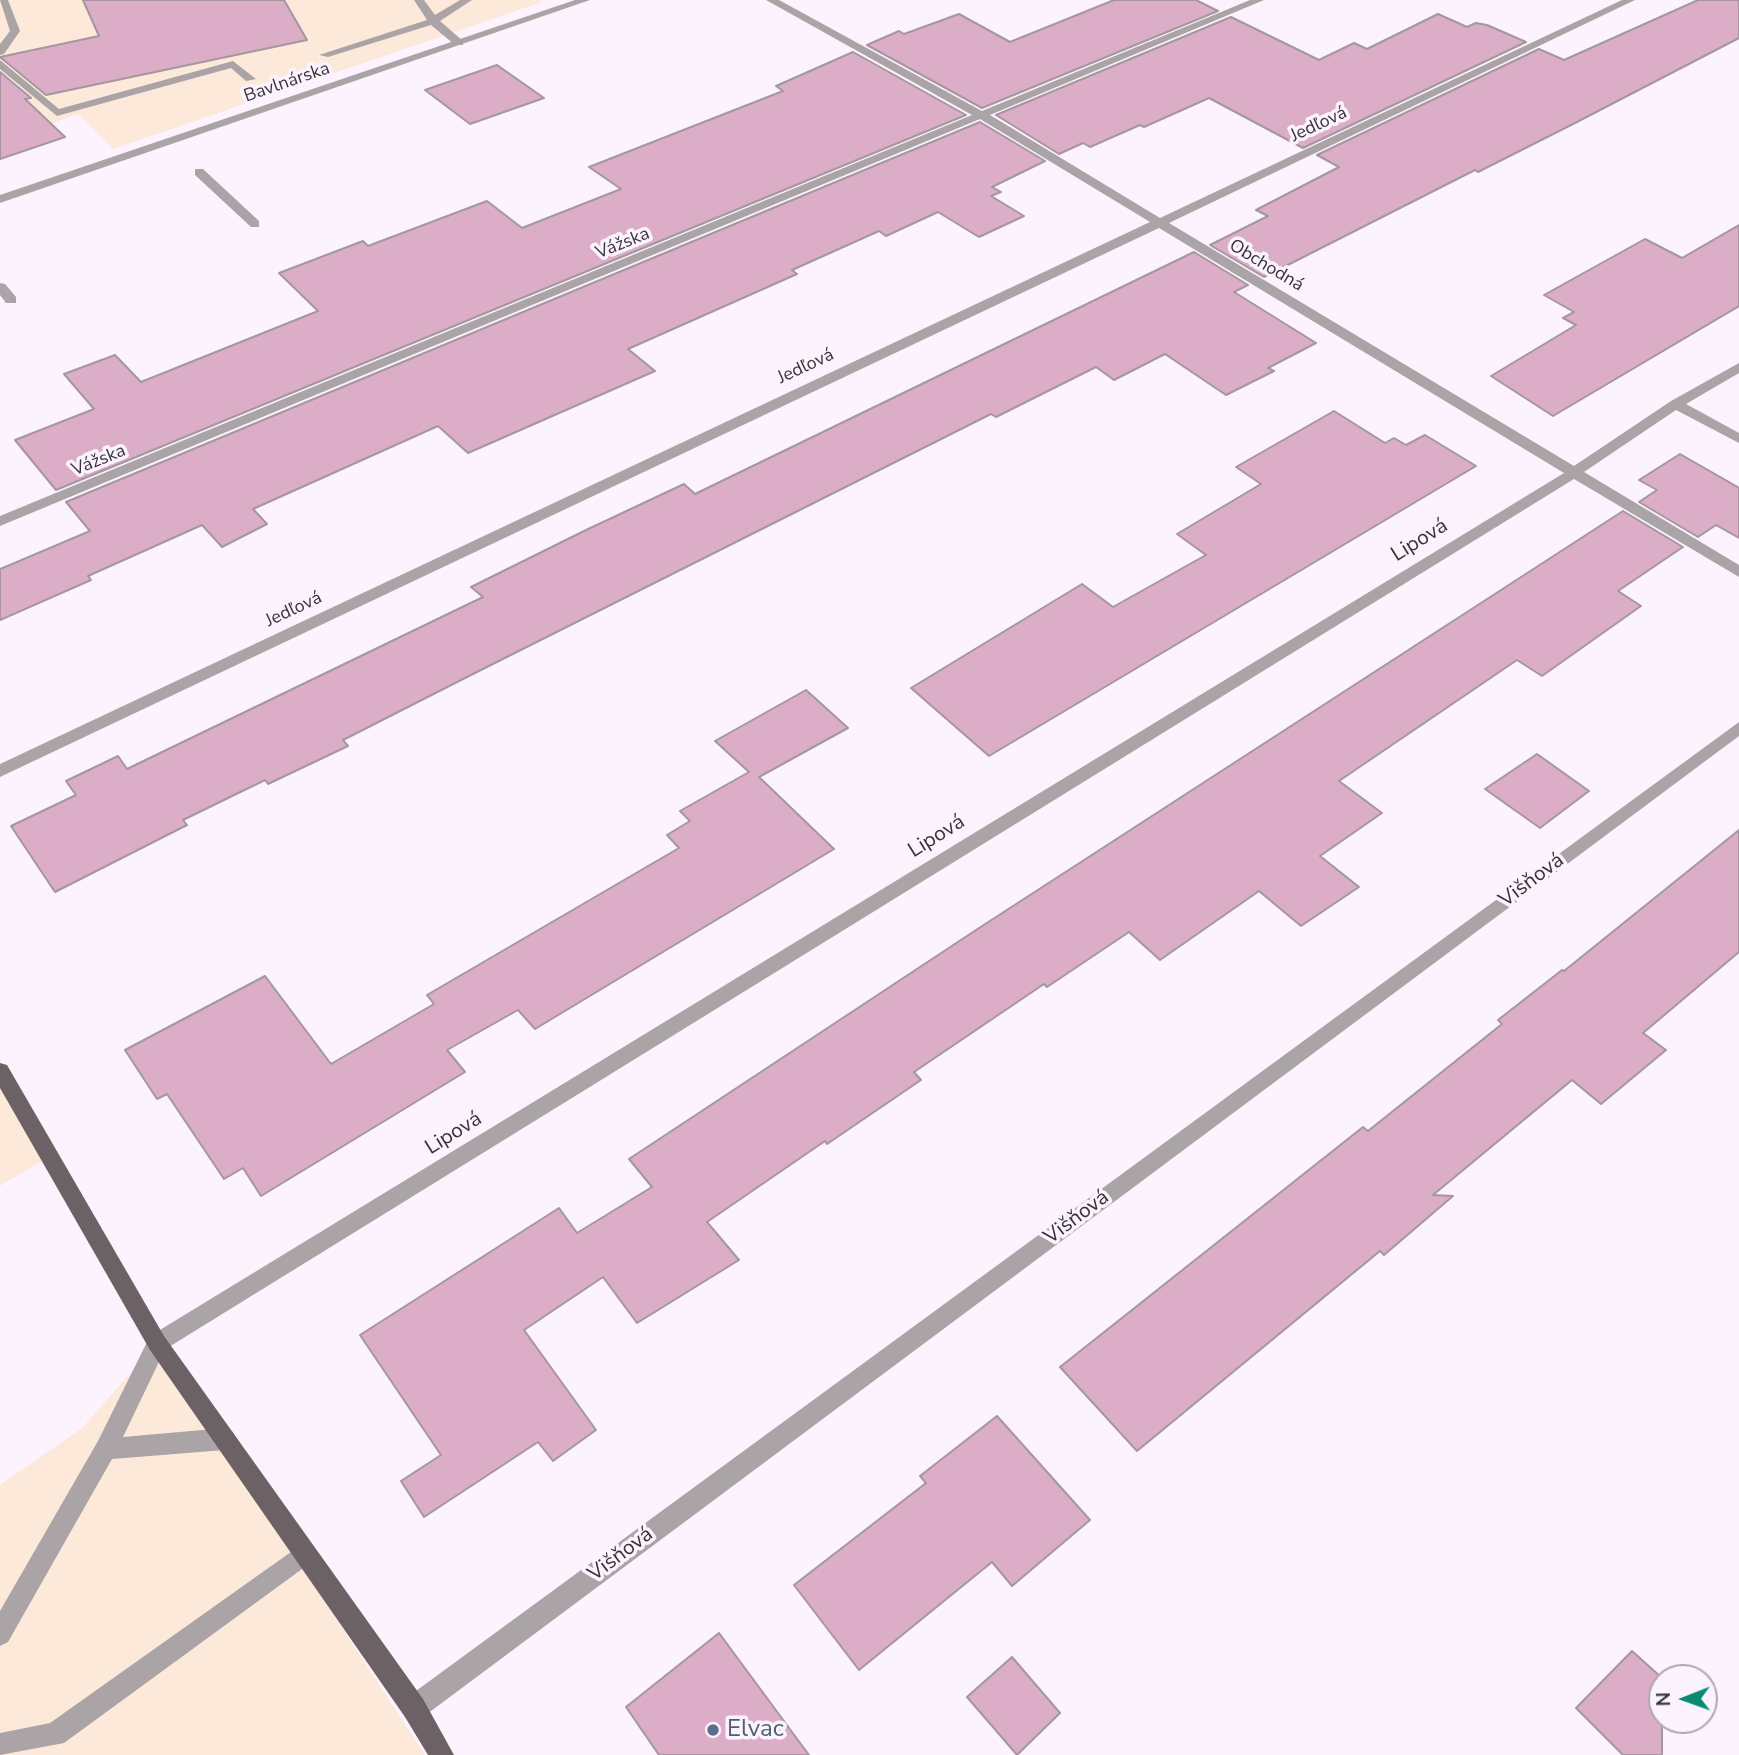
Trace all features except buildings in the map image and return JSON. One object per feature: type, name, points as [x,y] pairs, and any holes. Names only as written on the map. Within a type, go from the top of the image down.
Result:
[{"type":"main road","points":[[0,1071],[157,1343],[414,1708],[442,1755]]},
{"type":"street","points":[[0,52],[15,31],[3,0]]},
{"type":"street","points":[[419,0],[433,21],[459,43]]},
{"type":"street","points":[[324,55],[433,21],[467,0]]},
{"type":"street","name":"Obchodná","points":[[771,0],[981,116],[1739,572]]},
{"type":"street","name":"Vážska","points":[[0,521],[1259,0]]},
{"type":"street","name":"Jedľová","points":[[0,771],[1630,0]]},
{"type":"street","name":"Bavlnárska","points":[[0,199],[581,1]]},
{"type":"street","points":[[0,63],[57,113],[233,64],[250,79]]},
{"type":"street","points":[[199,172],[256,224]]},
{"type":"street","points":[[0,287],[11,300]]},
{"type":"street","name":"Lipová","points":[[157,1343],[1573,474],[1676,404],[1739,367]]},
{"type":"street","points":[[1676,404],[1739,439]]},
{"type":"street","name":"Višňová","points":[[414,1708],[1739,728]]},
{"type":"street","points":[[0,1634],[106,1449],[157,1343]]},
{"type":"street","points":[[106,1449],[225,1439]]},
{"type":"street","points":[[0,1745],[55,1734],[305,1553]]},
{"type":"shaded area","points":[[0,0],[542,2],[113,149],[78,114],[51,124],[0,74]]},
{"type":"shaded area","points":[[0,1071],[49,1157],[0,1186]]},
{"type":"shaded area","points":[[157,1343],[425,1755],[0,1755],[0,1485],[82,1428]]},
{"type":"place","name":"Elvac","points":[[713,1730]]}]
